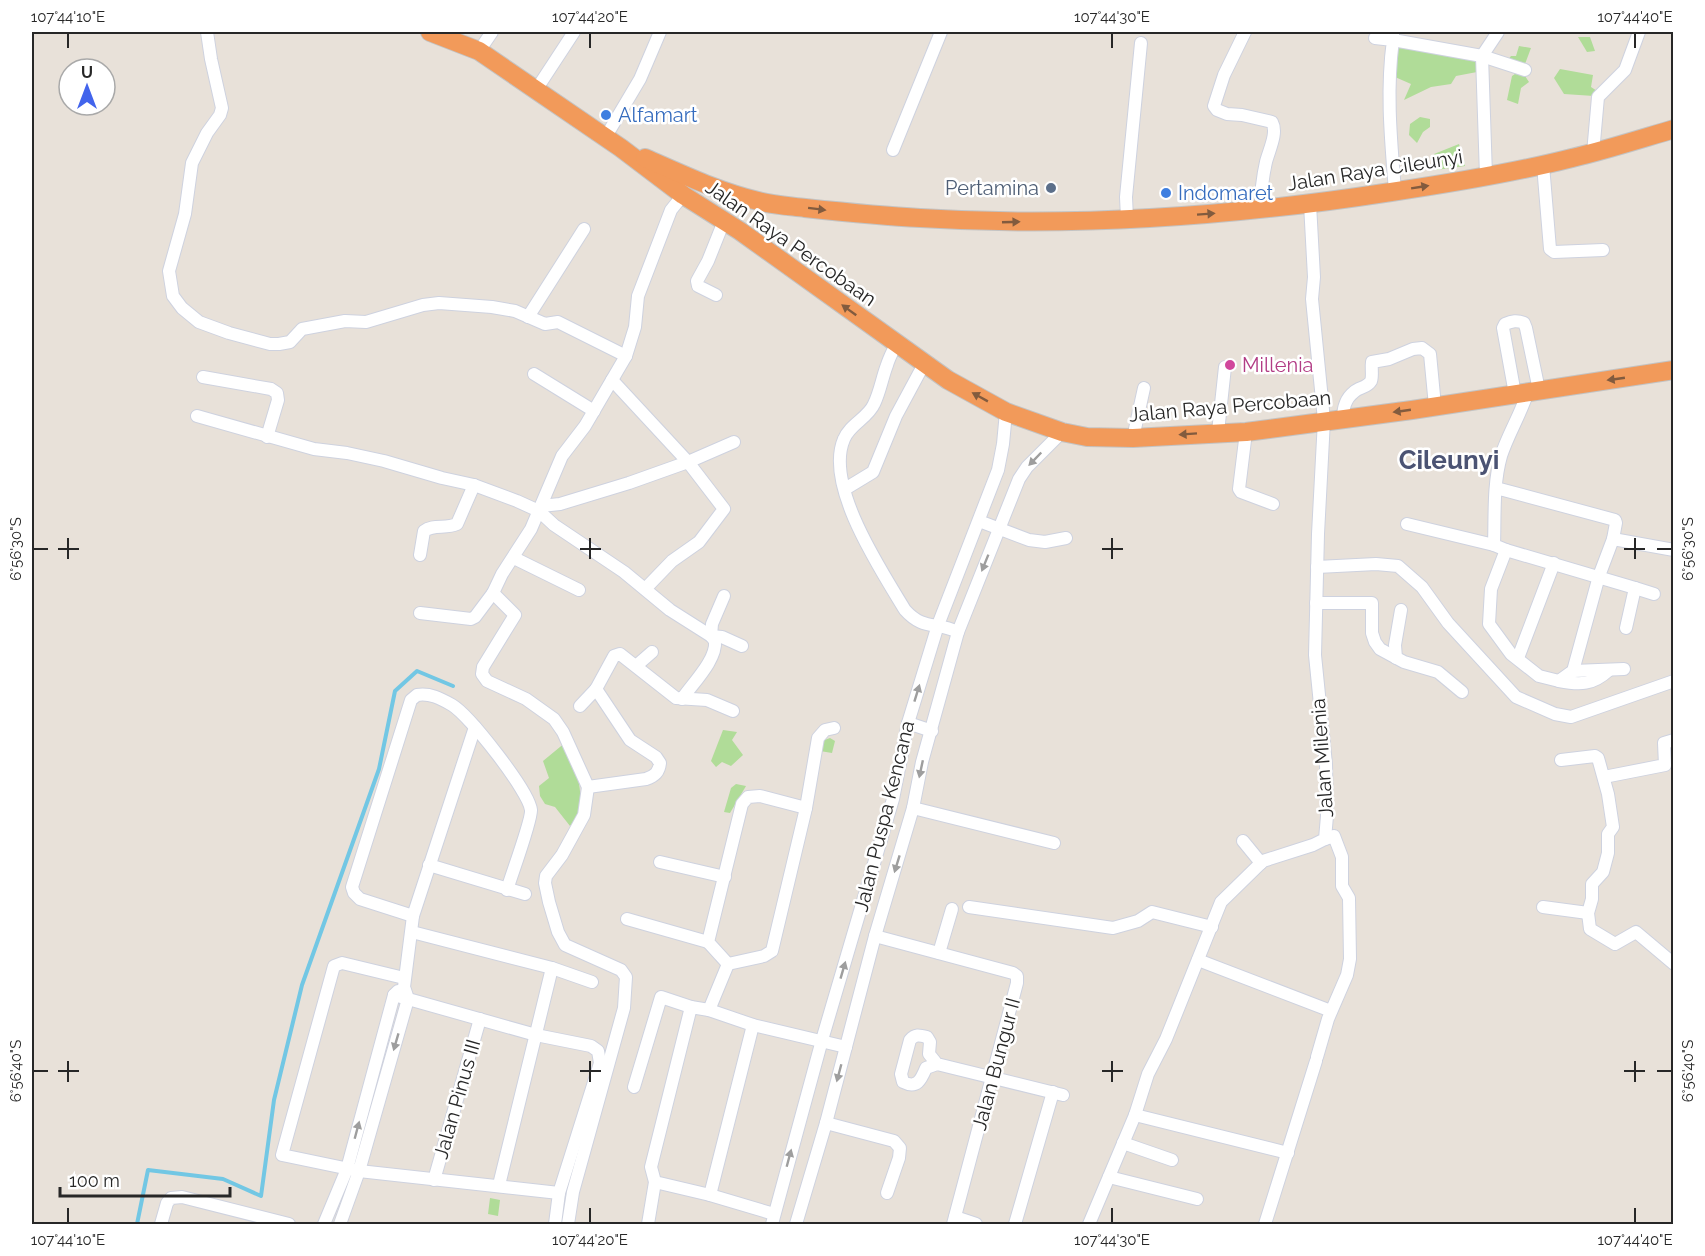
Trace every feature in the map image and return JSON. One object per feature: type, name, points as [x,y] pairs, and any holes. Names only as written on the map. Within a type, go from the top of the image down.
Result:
[{"type":"highway","points":[[430,32],[479,51],[621,148]]},
{"type":"highway","name":"Jalan Raya Cileunyi","points":[[621,148],[700,182],[759,202],[860,214],[999,223],[1127,218],[1310,204],[1543,165],[1674,129]]},
{"type":"highway","name":"Jalan Raya Percobaan","points":[[621,148],[683,195],[740,231],[948,380],[1006,412],[1062,432],[1087,437],[1133,438],[1246,432],[1674,370]]},
{"type":"highway","points":[[740,231],[741,216],[748,208],[759,202]]},
{"type":"street","points":[[207,32],[222,108],[192,163],[184,221],[169,271],[174,296],[182,308],[205,324],[270,344],[290,342],[302,329],[345,321],[366,322],[423,305],[438,303],[492,307],[515,311],[545,324],[558,322],[626,356]]},
{"type":"street","points":[[479,51],[492,32]]},
{"type":"street","points":[[536,90],[574,32]]},
{"type":"street","points":[[605,138],[640,79],[660,32]]},
{"type":"street","points":[[893,150],[942,32]]},
{"type":"street","points":[[1245,32],[1224,75],[1214,106],[1222,113],[1242,115],[1274,124],[1260,199],[1261,209]]},
{"type":"street","points":[[1486,176],[1482,56],[1498,32]]},
{"type":"street","points":[[1593,153],[1598,96],[1625,70],[1639,32]]},
{"type":"street","points":[[1393,36],[1389,68],[1390,129],[1395,191]]},
{"type":"street","points":[[1375,38],[1393,36],[1482,56],[1525,70]]},
{"type":"street","points":[[1127,218],[1126,197],[1141,43]]},
{"type":"street","points":[[1543,165],[1550,249],[1554,252],[1603,250]]},
{"type":"street","points":[[420,613],[471,619],[493,593],[502,574],[531,529],[562,456],[594,411],[626,356],[635,327],[638,296],[671,210],[683,195]]},
{"type":"street","name":"Jalan Milenia","points":[[1089,1224],[1135,1115],[1148,1074],[1166,1038],[1221,902],[1261,863],[1325,839],[1326,764],[1315,655],[1324,420],[1312,299],[1314,277],[1310,204]]},
{"type":"street","points":[[716,295],[698,286],[697,281],[708,261],[724,221]]},
{"type":"street","points":[[528,317],[584,229]]},
{"type":"street","points":[[1527,392],[1503,328],[1505,324],[1511,322],[1519,321],[1524,323],[1526,328],[1527,392],[1501,457],[1496,488],[1500,547],[1491,589],[1489,624],[1511,654],[1539,676],[1570,684],[1594,682],[1609,670]]},
{"type":"street","points":[[896,344],[874,406],[845,437],[839,466],[855,521],[905,610],[913,619],[925,625],[938,625],[958,632]]},
{"type":"street","points":[[1342,419],[1343,405],[1354,392],[1370,384],[1372,362],[1389,359],[1413,349],[1422,348],[1430,354],[1435,406]]},
{"type":"street","points":[[845,489],[873,472],[896,416],[924,364]]},
{"type":"street","points":[[1218,432],[1225,367]]},
{"type":"street","points":[[534,374],[594,411]]},
{"type":"street","points":[[203,377],[271,389],[277,393],[278,400],[267,437]]},
{"type":"street","points":[[612,380],[688,462],[724,510],[699,543],[672,561],[645,589]]},
{"type":"street","points":[[1133,438],[1144,388]]},
{"type":"street","name":"Jalan Puspa Kencana","points":[[773,1219],[822,1040],[893,799],[908,723],[938,625],[998,470],[1004,444],[1006,412]]},
{"type":"street","points":[[197,416],[314,449],[366,457],[474,485],[540,508],[554,525],[715,641],[715,651],[682,699]]},
{"type":"street","name":"Jalan Puspa Kencana","points":[[796,1224],[826,1123],[875,936],[913,808],[922,762],[958,632],[1019,479],[1027,467],[1062,432]]},
{"type":"street","points":[[1246,432],[1239,489],[1241,492],[1273,504]]},
{"type":"street","points":[[540,508],[576,499],[688,462],[734,442]]},
{"type":"street","points":[[420,555],[424,531],[433,527],[450,527],[457,524],[474,485]]},
{"type":"street","points":[[1496,488],[1613,518],[1616,524],[1573,671]]},
{"type":"street","points":[[978,521],[1029,540],[1045,542],[1066,538]]},
{"type":"street","points":[[1407,524],[1500,547],[1654,594]]},
{"type":"street","points":[[1613,539],[1674,550]]},
{"type":"street","points":[[514,558],[579,590]]},
{"type":"street","points":[[1518,658],[1554,563]]},
{"type":"street","points":[[1317,567],[1376,564],[1398,566],[1422,587],[1448,623],[1516,697],[1555,714],[1571,717],[1674,681]]},
{"type":"street","points":[[1626,628],[1635,588]]},
{"type":"street","points":[[493,593],[515,615],[483,667],[482,674],[487,681],[526,699],[554,720],[563,732],[588,787],[584,815],[562,855],[546,876],[545,883],[558,932],[565,945],[623,971],[626,977],[626,993],[569,1207],[568,1224]]},
{"type":"street","points":[[711,636],[712,624],[724,596]]},
{"type":"street","points":[[1316,603],[1372,603],[1372,633],[1380,649],[1413,666],[1438,672],[1462,692]]},
{"type":"street","points":[[1396,658],[1395,645],[1401,610]]},
{"type":"street","points":[[711,636],[722,637],[742,646]]},
{"type":"street","points":[[636,666],[652,652]]},
{"type":"street","points":[[580,706],[596,689],[614,656],[620,654],[676,698],[707,700],[733,711]]},
{"type":"street","points":[[1559,681],[1573,671],[1624,669]]},
{"type":"street","points":[[588,787],[646,779],[654,776],[660,763],[656,757],[630,740],[596,689]]},
{"type":"street","points":[[413,916],[357,897],[352,887],[411,700],[417,695],[435,696],[453,706],[475,727],[526,797],[532,812],[507,890]]},
{"type":"street","points":[[908,723],[932,731]]},
{"type":"street","points":[[324,1224],[353,1170],[408,999],[404,982],[413,916],[475,727]]},
{"type":"street","points":[[728,964],[764,956],[772,951],[806,808],[818,738],[825,730],[834,728]]},
{"type":"street","points":[[1604,777],[1665,765],[1664,743],[1674,740]]},
{"type":"street","points":[[1561,760],[1595,756],[1600,761],[1613,825],[1608,834],[1608,853],[1602,872],[1592,884],[1592,898],[1588,913],[1591,930],[1613,944],[1636,932],[1674,964]]},
{"type":"street","points":[[708,942],[742,804],[748,797],[760,796],[806,808]]},
{"type":"street","points":[[913,808],[1054,843]]},
{"type":"street","points":[[1265,1224],[1331,1011],[1347,975],[1350,959],[1349,898],[1342,886],[1342,857],[1334,836],[1325,839]]},
{"type":"street","points":[[1243,841],[1261,863]]},
{"type":"street","points":[[660,862],[725,877]]},
{"type":"street","points":[[429,865],[525,894]]},
{"type":"street","points":[[969,907],[1113,928],[1138,921],[1152,912],[1212,927]]},
{"type":"street","points":[[1543,907],[1588,913]]},
{"type":"street","points":[[939,953],[952,909]]},
{"type":"street","points":[[627,919],[708,942],[728,964]]},
{"type":"street","points":[[412,932],[552,968],[592,982]]},
{"type":"street","name":"Jalan Bungur II","points":[[875,936],[1013,973],[1017,976],[954,1221]]},
{"type":"street","points":[[1198,960],[1331,1011]]},
{"type":"street","points":[[404,982],[342,963],[334,966],[282,1155],[353,1170],[559,1193]]},
{"type":"street","points":[[709,1010],[728,964]]},
{"type":"street","points":[[499,1185],[552,968]]},
{"type":"street","points":[[340,1224],[394,995],[404,982]]},
{"type":"street","points":[[634,1087],[662,992],[691,1007],[709,1010],[753,1025],[846,1047]]},
{"type":"street","points":[[394,995],[536,1035],[591,1046],[598,1051],[600,1063],[559,1193],[555,1224]]},
{"type":"street","points":[[648,1224],[655,1182],[651,1173],[653,1157],[691,1007]]},
{"type":"street","name":"Jalan Pinus III","points":[[434,1180],[480,1018]]},
{"type":"street","points":[[710,1195],[753,1025]]},
{"type":"street","points":[[937,1064],[993,1076],[1058,1094],[1015,1224]]},
{"type":"street","points":[[1135,1115],[1288,1153]]},
{"type":"street","points":[[826,1123],[894,1141],[900,1148],[899,1158],[887,1192]]},
{"type":"street","points":[[1123,1143],[1172,1160]]},
{"type":"street","points":[[1108,1177],[1197,1199]]},
{"type":"street","points":[[655,1182],[710,1195],[773,1219]]},
{"type":"street","points":[[161,1224],[167,1203],[171,1198],[176,1197],[188,1197],[249,1219],[289,1224]]},
{"type":"street","points":[[954,1221],[976,1224]]},
{"type":"green space","points":[[1578,37],[1590,37],[1595,51],[1587,52]]},
{"type":"green space","points":[[1397,45],[1478,57],[1477,72],[1456,76],[1451,84],[1431,87],[1404,100],[1411,84],[1395,77]]},
{"type":"green space","points":[[1519,46],[1531,48],[1525,64],[1507,61],[1511,56],[1516,56]]},
{"type":"green space","points":[[1560,69],[1593,75],[1591,87],[1597,91],[1594,96],[1564,94],[1554,78]]},
{"type":"green space","points":[[1521,70],[1529,82],[1521,88],[1518,104],[1507,100],[1512,76]]},
{"type":"green space","points":[[1420,117],[1430,119],[1430,127],[1423,132],[1417,143],[1409,135],[1410,124]]},
{"type":"green space","points":[[1459,144],[1465,166],[1436,170],[1434,154]]},
{"type":"green space","points":[[723,730],[737,732],[732,740],[743,755],[731,766],[722,762],[716,767],[711,761]]},
{"type":"green space","points":[[830,738],[835,741],[832,753],[820,751],[819,742]]},
{"type":"green space","points":[[566,742],[577,774],[580,796],[580,807],[570,826],[555,807],[545,804],[540,796],[539,786],[549,778],[543,761]]},
{"type":"green space","points":[[736,784],[746,786],[730,813],[724,812],[731,788]]},
{"type":"green space","points":[[490,1198],[500,1200],[498,1216],[488,1214]]},
{"type":"waterway","points":[[137,1224],[148,1170],[223,1179],[261,1196],[274,1100],[302,985],[379,769],[395,691],[417,671],[453,686]]},
{"type":"place","name":"Alfamart","points":[[606,115]]},
{"type":"place","name":"Pertamina","points":[[1051,188]]},
{"type":"place","name":"Indomaret","points":[[1166,193]]},
{"type":"place","name":"Millenia","points":[[1230,365]]},
{"type":"district","name":"Cileunyi","points":[[1449,460]]}]
